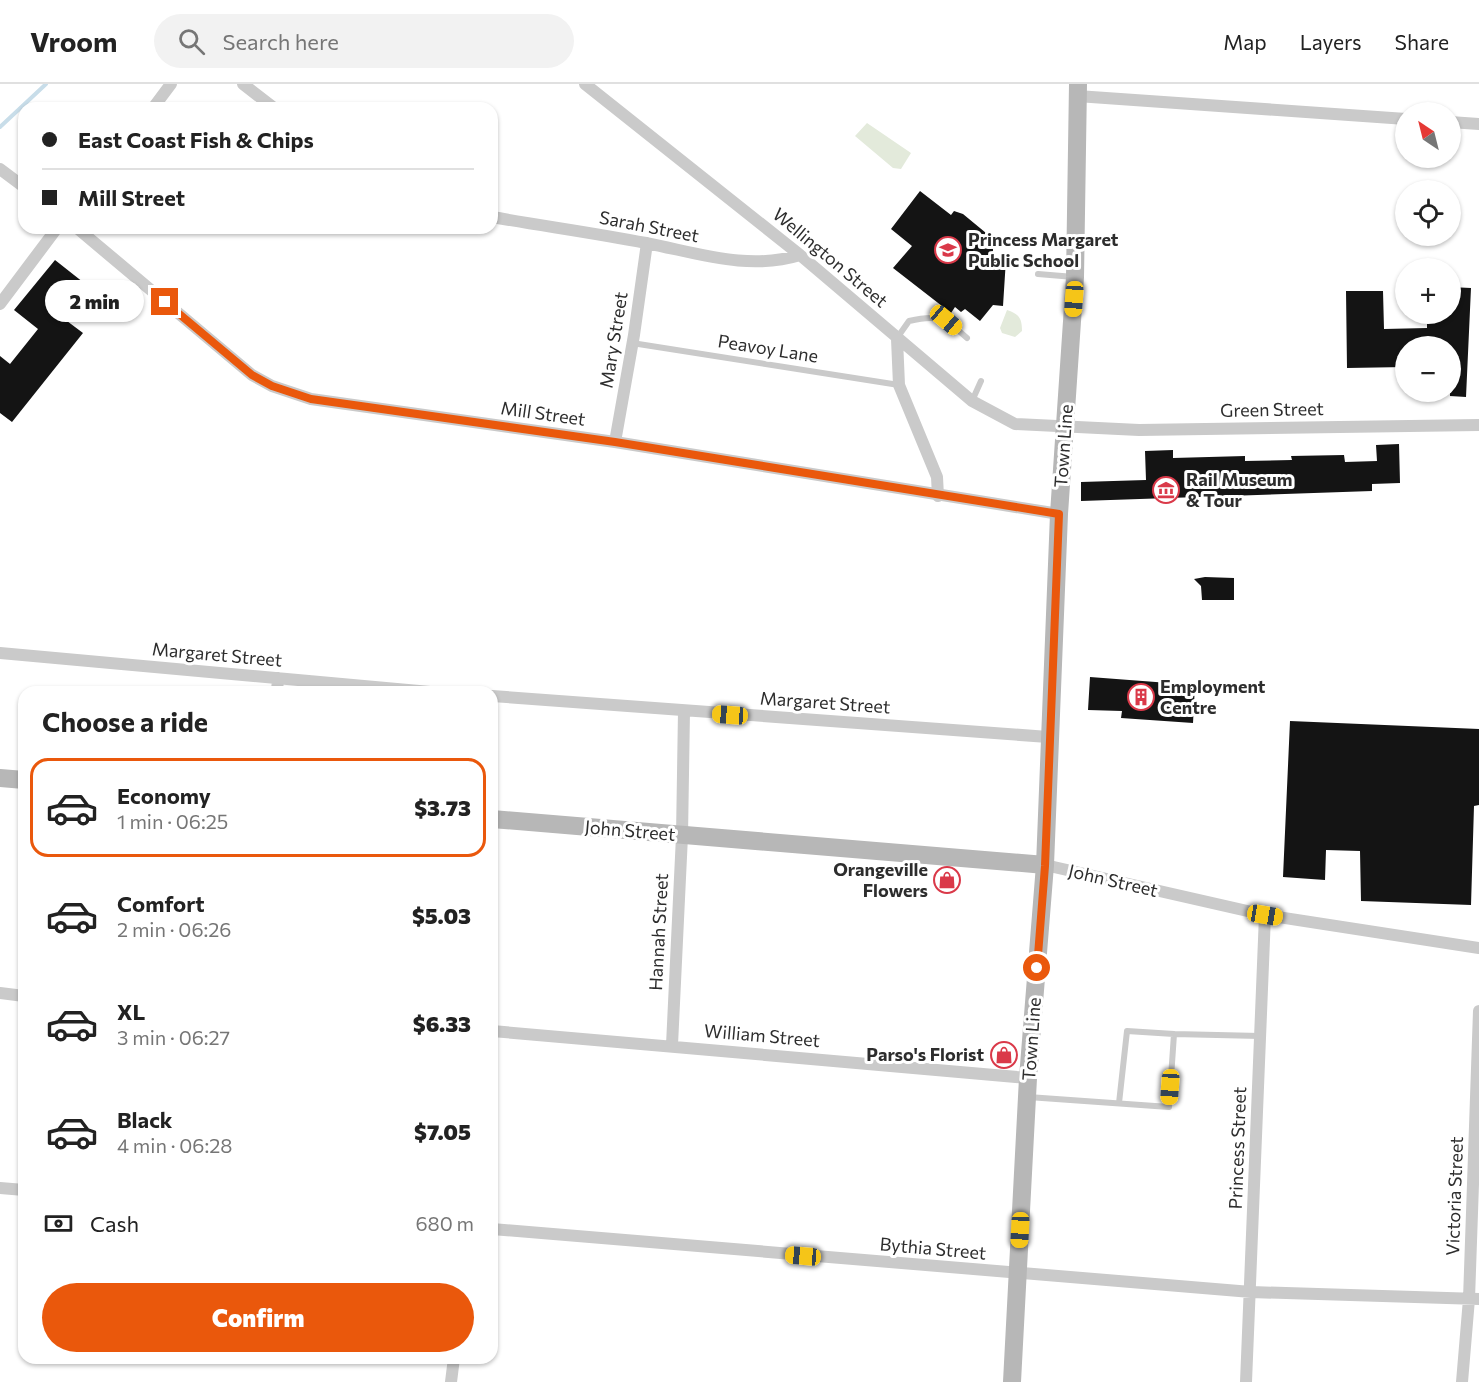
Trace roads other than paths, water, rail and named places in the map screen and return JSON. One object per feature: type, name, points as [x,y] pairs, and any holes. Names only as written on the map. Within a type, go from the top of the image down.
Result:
[{"type":"main road","name":"Town Line","points":[[1012,1382],[1028,1078],[1045,866],[1048,737],[1059,514],[1075,277],[1077,90]]},
{"type":"main road","points":[[0,778],[18,780]]},
{"type":"main road","name":"John Street","points":[[498,820],[1045,866]]},
{"type":"street","points":[[158,102],[171,84]]},
{"type":"street","points":[[243,84],[266,102]]},
{"type":"street","name":"Wellington Street","points":[[585,84],[800,255],[972,401],[1016,424],[1065,427]]},
{"type":"street","points":[[1077,90],[1395,118]]},
{"type":"street","points":[[1461,123],[1479,124]]},
{"type":"street","points":[[0,169],[18,182]]},
{"type":"street","name":"Sarah Street","points":[[498,218],[646,243],[729,261],[780,261],[800,255]]},
{"type":"street","points":[[0,304],[52,234]]},
{"type":"street","name":"Mill Street","points":[[84,234],[252,375],[272,386],[311,399],[615,442],[1059,514]]},
{"type":"street","name":"Mary Street","points":[[615,442],[646,243]]},
{"type":"street","points":[[897,339],[898,385],[937,477],[938,496]]},
{"type":"street","name":"Green Street","points":[[1065,427],[1139,430],[1479,425]]},
{"type":"street","name":"Margaret Street","points":[[0,653],[365,686]]},
{"type":"street","points":[[277,686],[278,678]]},
{"type":"street","name":"Margaret Street","points":[[498,696],[1048,737]]},
{"type":"street","name":"Hannah Street","points":[[672,1045],[682,836],[684,711]]},
{"type":"street","name":"John Street","points":[[1045,866],[1265,915],[1479,948]]},
{"type":"street","name":"Princess Street","points":[[1246,1382],[1265,915]]},
{"type":"street","points":[[0,993],[18,995]]},
{"type":"street","name":"Victoria Street","points":[[1462,1382],[1474,1299],[1479,1011]]},
{"type":"street","name":"William Street","points":[[498,1031],[1028,1078]]},
{"type":"street","points":[[0,1188],[18,1190]]},
{"type":"street","name":"Bythia Street","points":[[498,1230],[1251,1292],[1474,1299]]},
{"type":"street","points":[[451,1382],[453,1364]]},
{"type":"lane","points":[[1038,274],[1075,277]]},
{"type":"lane","points":[[897,339],[909,321],[930,316],[946,320],[967,338]]},
{"type":"lane","name":"Peavoy Lane","points":[[632,343],[898,385]]},
{"type":"lane","points":[[972,401],[981,381]]},
{"type":"lane","points":[[1119,1103],[1126,1031],[1260,1036]]},
{"type":"lane","points":[[1027,1097],[1169,1107],[1174,1034]]},
{"type":"waterway","points":[[27,102],[46,84]]},
{"type":"waterway","points":[[0,127],[18,110]]},
{"type":"place","name":"Princess Margaret Public School","points":[[948,250]]},
{"type":"place","name":"Rail Museum & Tour","points":[[1166,490]]},
{"type":"place","name":"Employment Centre","points":[[1141,697]]},
{"type":"place","name":"Orangeville Flowers","points":[[947,880]]},
{"type":"place","name":"Parso's Florist","points":[[1004,1055]]}]
